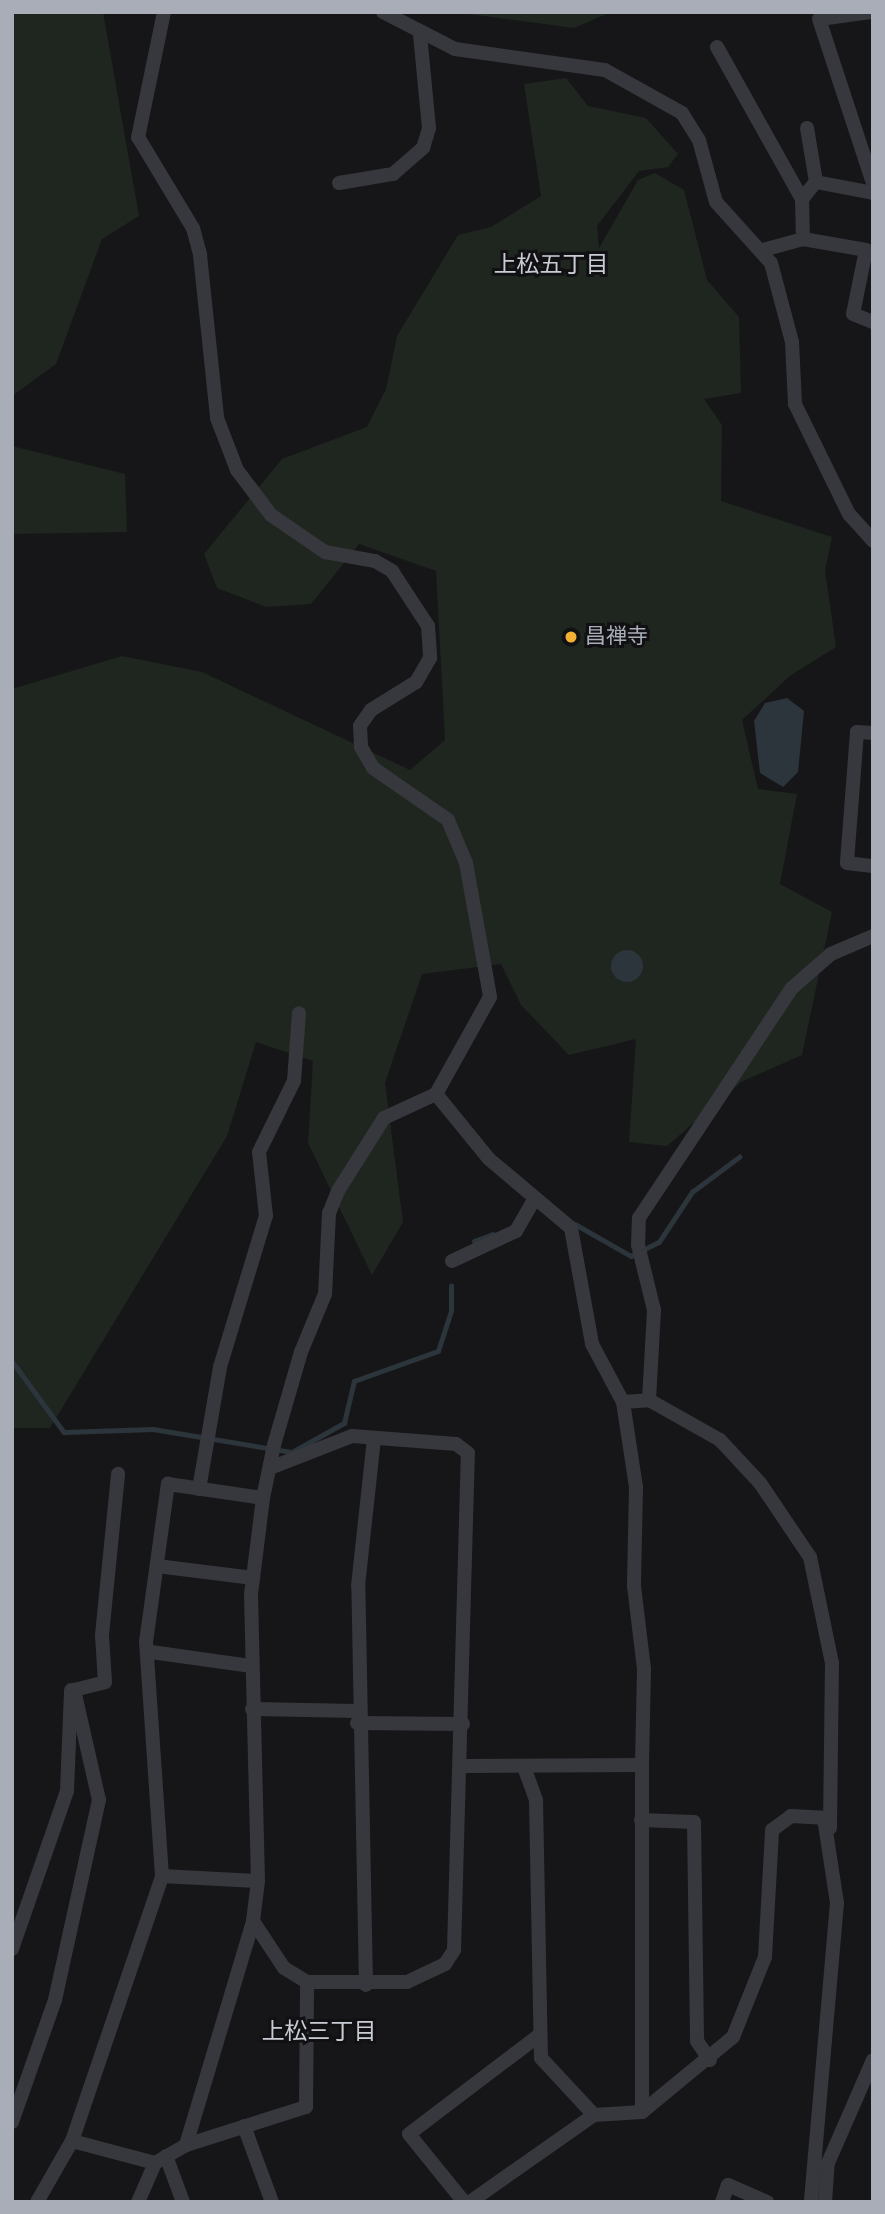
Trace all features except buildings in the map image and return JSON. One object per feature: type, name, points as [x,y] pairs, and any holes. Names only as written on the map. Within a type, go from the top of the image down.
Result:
[{"type":"street","points":[[164,12],[138,137],[193,228],[217,418],[237,470],[271,515],[303,541],[392,571],[428,626],[430,658],[416,682],[371,710],[360,726],[361,747],[373,768],[448,820],[466,863],[483,944],[490,997],[436,1094],[384,1118],[338,1191],[329,1213],[325,1294],[301,1352],[270,1468],[263,1497],[253,1578],[250,1666],[258,1881],[253,1921],[186,2145]]},
{"type":"street","points":[[383,12],[421,34],[478,55],[541,57],[605,70],[647,88],[694,130],[716,202],[763,250],[785,304],[796,404],[849,514],[873,541]]},
{"type":"street","points":[[871,12],[819,19],[873,183]]},
{"type":"street","points":[[339,183],[393,174],[423,148],[429,128],[421,34]]},
{"type":"street","points":[[717,47],[802,199],[803,239]]},
{"type":"street","points":[[802,199],[816,182],[807,128]]},
{"type":"street","points":[[816,182],[873,193]]},
{"type":"street","points":[[763,250],[803,239],[866,250],[853,314],[873,322]]},
{"type":"street","points":[[873,733],[857,732],[847,863],[873,866]]},
{"type":"street","points":[[649,1400],[654,1310],[638,1245],[639,1218],[792,988],[831,954],[873,936]]},
{"type":"street","points":[[198,1489],[220,1367],[266,1216],[259,1152],[294,1081],[299,1013]]},
{"type":"street","points":[[436,1094],[489,1159],[571,1228],[592,1344],[623,1402],[636,1487],[642,1765],[642,2112]]},
{"type":"street","points":[[452,1261],[516,1231],[535,1198]]},
{"type":"street","points":[[623,1402],[649,1400],[720,1440],[760,1483],[810,1557],[832,1662],[829,1840]]},
{"type":"street","points":[[253,1921],[284,1968],[307,1982],[366,1985],[407,1982],[445,1964],[454,1950],[462,1766],[468,1453],[456,1444],[352,1436],[270,1468]]},
{"type":"street","points":[[366,1985],[357,1717],[358,1586],[374,1438]]},
{"type":"street","points":[[12,1949],[67,1791],[67,1691],[105,1682],[102,1635],[118,1475]]},
{"type":"street","points":[[37,2202],[72,2141],[162,1876],[151,1652],[146,1642],[168,1484],[263,1497]]},
{"type":"street","points":[[157,1566],[253,1578]]},
{"type":"street","points":[[151,1652],[250,1666]]},
{"type":"street","points":[[12,2122],[55,2000],[99,1800],[74,1690]]},
{"type":"street","points":[[252,1709],[463,1724]]},
{"type":"street","points":[[462,1766],[642,1765]]},
{"type":"street","points":[[524,1767],[536,1800],[537,2037],[541,2058],[594,2115]]},
{"type":"street","points":[[470,2202],[594,2115],[642,2112],[710,2060],[733,2038],[765,1957],[772,1830],[791,1816],[808,1814],[824,1818],[837,1903],[834,1970],[815,2103],[811,2202]]},
{"type":"street","points":[[641,1820],[694,1822],[697,2041],[710,2060]]},
{"type":"street","points":[[162,1876],[258,1881]]},
{"type":"street","points":[[138,2202],[161,2160],[186,2145],[306,2107],[307,1982]]},
{"type":"street","points":[[464,2202],[409,2134],[537,2037]]},
{"type":"street","points":[[825,2202],[828,2163],[873,2060]]},
{"type":"street","points":[[244,2126],[272,2202]]},
{"type":"street","points":[[72,2141],[161,2160]]},
{"type":"street","points":[[161,2160],[183,2202]]},
{"type":"street","points":[[722,2202],[727,2185],[767,2202]]},
{"type":"shaded area","points":[[12,12],[103,12],[139,216],[102,239],[56,364],[12,396]]},
{"type":"shaded area","points":[[454,12],[611,12],[574,28]]},
{"type":"shaded area","points":[[566,78],[588,106],[646,118],[678,154],[668,167],[639,171],[597,226],[599,248],[638,180],[655,173],[684,190],[707,280],[739,317],[741,393],[704,399],[722,425],[721,501],[832,537],[825,570],[836,647],[791,675],[742,720],[758,789],[797,794],[780,884],[832,912],[802,1055],[741,1082],[667,1146],[629,1142],[636,1039],[569,1055],[521,1005],[501,964],[422,974],[385,1083],[403,1222],[372,1275],[308,1143],[313,1061],[256,1042],[227,1136],[50,1428],[12,1428],[12,689],[122,656],[202,672],[410,770],[445,740],[436,571],[359,544],[311,604],[266,607],[217,588],[204,554],[282,459],[367,427],[386,389],[397,336],[458,235],[491,227],[541,196],[524,84]]},
{"type":"shaded area","points":[[12,446],[125,474],[127,532],[12,534]]},
{"type":"shaded area","points":[[787,698],[804,711],[798,772],[783,787],[760,773],[754,721],[765,703]]},
{"type":"shaded area","points":[[627,950],[638,955],[643,966],[638,977],[627,982],[616,977],[611,966],[616,955]]},
{"type":"waterway","points":[[575,1224],[631,1256],[659,1242],[692,1192],[739,1157]]},
{"type":"waterway","points":[[474,1241],[493,1234]]},
{"type":"waterway","points":[[12,1361],[64,1432],[153,1429],[292,1452],[344,1423],[354,1381],[438,1351],[451,1311],[451,1286]]},
{"type":"place","name":"昌禅寺","points":[[571,637]]},
{"type":"district","name":"上松五丁目","points":[[551,265]]},
{"type":"district","name":"上松三丁目","points":[[319,2032]]}]
